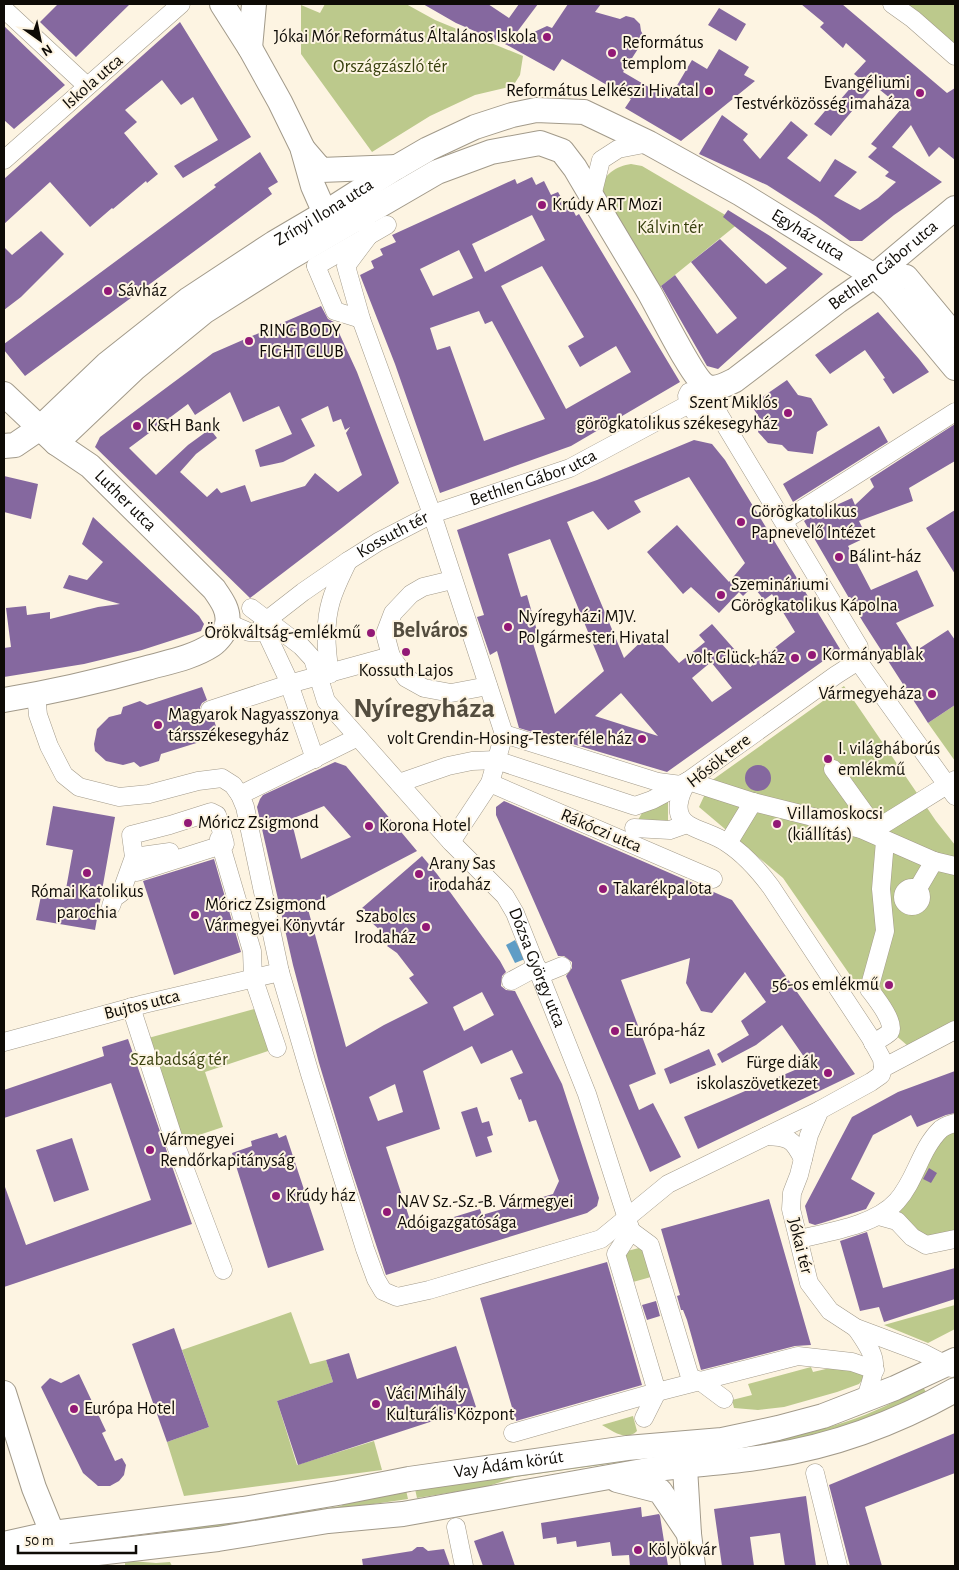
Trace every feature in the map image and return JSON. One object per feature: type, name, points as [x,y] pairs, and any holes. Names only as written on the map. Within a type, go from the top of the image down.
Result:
[{"type":"street","name":"Iskola utca","points":[[4,160],[181,4]]},
{"type":"street","points":[[222,4],[250,48],[302,147],[313,186],[329,223],[387,225]]},
{"type":"street","points":[[250,48],[254,4]]},
{"type":"street","points":[[892,4],[913,18],[955,56]]},
{"type":"street","points":[[4,9],[87,86]]},
{"type":"street","name":"Zrínyi Ilona utca","points":[[4,446],[48,436],[134,370],[205,311],[289,258],[397,167],[428,149],[475,127],[512,115],[536,110],[584,112],[649,143]]},
{"type":"street","points":[[316,266],[436,172],[491,152],[540,143],[562,151],[592,196],[706,385],[718,412],[860,647],[858,661],[953,787],[874,833]]},
{"type":"street","points":[[592,196],[601,160],[618,149],[649,143]]},
{"type":"street","name":"Egyház utca","points":[[649,143],[741,194],[874,276],[890,290],[955,368]]},
{"type":"street","points":[[302,147],[321,170],[397,167]]},
{"type":"street","name":"Bethlen Gábor utca","points":[[706,385],[723,386],[735,380],[838,301],[874,276],[955,208]]},
{"type":"street","points":[[366,225],[346,266],[361,319],[432,514]]},
{"type":"street","points":[[316,266],[317,287],[326,299]]},
{"type":"street","points":[[316,266],[335,311],[361,319]]},
{"type":"street","name":"Egyház utca","points":[[874,276],[906,277],[955,336]]},
{"type":"street","points":[[706,385],[692,387],[687,396],[689,404],[696,414],[718,412]]},
{"type":"street","name":"Luther utca","points":[[4,394],[48,436],[90,466],[214,589],[225,605],[228,624]]},
{"type":"street","name":"Bethlen Gábor utca","points":[[432,514],[570,468],[689,404]]},
{"type":"street","points":[[785,520],[955,412]]},
{"type":"street","name":"Kossuth tér","points":[[265,623],[303,592],[348,561],[378,542],[432,514],[452,580],[504,734]]},
{"type":"street","points":[[240,795],[315,759],[363,742],[326,701],[324,675],[330,607],[348,561]]},
{"type":"street","points":[[452,580],[423,587],[411,594],[393,613],[385,634],[390,656],[406,678],[424,688],[451,693],[488,686]]},
{"type":"street","points":[[251,608],[265,623],[302,646],[324,675]]},
{"type":"street","points":[[4,700],[122,674],[192,655],[214,644],[228,624],[249,632],[258,632],[265,623]]},
{"type":"street","points":[[265,623],[315,759]]},
{"type":"street","points":[[210,710],[289,684],[390,656]]},
{"type":"street","name":"Hősök tere","points":[[687,824],[678,808],[681,791],[685,783],[858,661]]},
{"type":"street","points":[[36,694],[38,715],[49,746],[64,775],[79,787],[119,797],[149,794],[198,781],[222,778],[233,785],[240,795],[246,807],[280,972],[310,1074],[376,1279],[383,1291],[397,1296],[429,1290],[601,1239],[628,1225],[668,1184],[820,1110],[871,1082],[880,1075],[883,1068],[882,1059],[873,1043],[758,870],[728,843],[687,824],[670,830],[634,828]]},
{"type":"street","points":[[452,842],[490,783],[504,734],[658,782],[685,783],[874,833],[934,861],[955,866]]},
{"type":"street","name":"Dózsa György utca","points":[[363,742],[452,842],[505,896],[515,913],[587,1094],[628,1225]]},
{"type":"street","points":[[399,783],[448,766],[472,761],[496,760],[635,806],[652,800],[685,783]]},
{"type":"street","points":[[833,769],[874,833],[885,931],[869,989],[891,1021],[892,1028],[890,1033],[873,1043]]},
{"type":"street","name":"Rákóczi utca","points":[[490,783],[713,879]]},
{"type":"street","points":[[728,843],[753,802]]},
{"type":"street","points":[[134,858],[220,843],[225,844],[217,815],[212,812],[131,835],[134,858],[137,872],[220,843]]},
{"type":"street","points":[[170,825],[174,852]]},
{"type":"street","points":[[220,843],[252,951],[253,977],[277,1048]]},
{"type":"street","points":[[111,906],[114,898],[121,893],[134,858]]},
{"type":"street","points":[[881,889],[910,894],[934,861]]},
{"type":"street","points":[[510,981],[539,971],[562,966]]},
{"type":"street","name":"Bujtos utca","points":[[4,1042],[253,977],[280,972]]},
{"type":"street","points":[[131,1008],[175,1143],[223,1270]]},
{"type":"street","points":[[883,1068],[955,1030]]},
{"type":"street","name":"Jókai tér","points":[[820,1110],[809,1135],[799,1175],[792,1193],[791,1209],[809,1283],[830,1311],[856,1328],[953,1365]]},
{"type":"street","points":[[799,1239],[837,1230],[879,1216],[897,1202],[906,1190],[922,1155],[942,1128],[955,1123]]},
{"type":"street","points":[[767,1136],[784,1136],[797,1146],[802,1159]]},
{"type":"street","points":[[879,1216],[897,1221],[912,1237],[926,1245],[955,1239]]},
{"type":"street","points":[[628,1225],[650,1245],[690,1377],[724,1399]]},
{"type":"street","points":[[628,1225],[616,1254],[657,1392],[644,1418]]},
{"type":"street","points":[[856,1328],[875,1357],[875,1370],[865,1400]]},
{"type":"street","points":[[514,1433],[657,1392],[798,1356],[852,1362],[875,1370]]},
{"type":"street","name":"Vay Ádám körút","points":[[4,1564],[64,1562],[328,1520],[403,1514],[605,1477],[684,1454],[722,1440],[824,1416],[953,1365]]},
{"type":"street","name":"Vay Ádám körút","points":[[4,1544],[53,1533],[243,1509],[419,1477],[627,1448],[684,1454],[716,1464],[771,1456],[819,1446],[867,1430],[920,1410],[955,1390]]},
{"type":"street","points":[[4,1393],[34,1488],[64,1562]]},
{"type":"street","points":[[684,1454],[693,1566]]},
{"type":"street","points":[[815,1473],[838,1566]]},
{"type":"street","points":[[605,1477],[660,1491],[689,1534]]},
{"type":"street","points":[[456,1527],[464,1566]]},
{"type":"green space","name":"Országzászló tér","points":[[325,4],[406,4],[435,20],[523,56],[520,75],[513,86],[475,95],[430,116],[372,152],[301,54],[301,5],[320,13]]},
{"type":"green space","points":[[892,4],[955,4],[955,56]]},
{"type":"green space","name":"Kálvin tér","points":[[631,164],[642,166],[739,223],[660,287],[602,192],[604,181],[610,173],[620,167]]},
{"type":"green space","points":[[844,686],[936,821],[955,845],[955,1022],[908,1046],[886,1027],[783,878],[699,807],[711,781]]},
{"type":"green space","points":[[955,705],[955,761],[928,723]]},
{"type":"green space","points":[[668,801],[668,824],[638,820],[646,806]]},
{"type":"green space","name":"Szabadság tér","points":[[258,1008],[277,1048],[205,1072],[223,1127],[175,1143],[141,1040]]},
{"type":"green space","points":[[955,1127],[955,1237],[927,1242],[896,1211],[924,1157]]},
{"type":"green space","points":[[643,1247],[651,1277],[633,1282],[623,1252]]},
{"type":"green space","points":[[955,1305],[955,1329],[928,1343],[884,1325]]},
{"type":"green space","points":[[291,1312],[310,1364],[326,1360],[333,1382],[277,1401],[297,1465],[374,1441],[382,1470],[184,1496],[167,1442],[209,1427],[182,1350]]},
{"type":"green space","points":[[843,1365],[851,1371],[858,1368],[869,1372],[859,1384],[784,1407],[758,1410],[734,1408],[732,1400],[752,1395],[748,1384],[811,1367],[813,1372]]},
{"type":"green space","points":[[922,1385],[927,1394],[839,1428],[800,1439],[720,1453],[798,1435],[850,1420],[875,1411]]},
{"type":"green space","points":[[633,1416],[637,1431],[628,1436],[624,1436],[602,1425]]},
{"type":"green space","points":[[650,1454],[651,1458],[515,1477],[486,1487],[417,1498],[415,1489]]},
{"type":"green space","points":[[406,1490],[408,1499],[122,1541],[123,1538],[341,1506],[354,1498]]},
{"type":"green space","points":[[131,1561],[170,1562],[172,1566],[125,1566],[125,1563]]},
{"type":"water","points":[[515,940],[525,959],[515,963],[506,945]]},
{"type":"building","points":[[58,4],[130,4],[76,57],[40,22]]},
{"type":"building","points":[[423,4],[488,4],[509,18],[519,4],[538,4],[508,44],[547,26],[552,28],[568,4],[601,4],[595,12],[620,19],[626,16],[634,18],[640,24],[645,38],[623,72],[669,99],[692,60],[707,69],[719,49],[749,67],[744,75],[755,81],[681,141],[625,108],[631,99],[562,59],[554,71],[507,45],[456,23]]},
{"type":"building","points":[[801,4],[842,4],[947,93],[955,88],[955,160],[939,147],[929,157],[911,125],[892,147],[942,182],[894,215],[862,241],[850,241],[767,185],[699,154],[722,115],[748,134],[743,140],[760,159],[791,121],[808,135],[787,158],[820,182],[835,159],[857,172],[834,196],[860,210],[878,198],[896,182],[885,176],[889,172],[868,157],[877,148],[871,144],[902,108],[874,85],[831,136],[814,124],[830,105],[834,107],[859,78],[854,74],[866,61],[846,43],[843,48],[820,27],[824,23]]},
{"type":"building","points":[[719,8],[746,24],[736,41],[708,25]]},
{"type":"building","points":[[180,22],[251,137],[183,178],[174,166],[218,140],[193,97],[181,105],[162,80],[125,110],[137,122],[124,133],[158,174],[147,183],[146,181],[90,227],[50,182],[4,224],[4,179]]},
{"type":"building","points":[[4,26],[65,85],[14,129],[4,120]]},
{"type":"building","name":"Sávház","points":[[260,152],[278,182],[268,188],[272,194],[25,376],[4,350],[4,344],[216,187],[214,185]]},
{"type":"building","points":[[532,177],[536,185],[544,181],[551,195],[558,192],[566,206],[570,204],[576,216],[579,214],[680,382],[571,446],[440,493],[395,364],[360,275],[374,268],[371,261],[383,255],[380,249],[396,242],[392,235],[515,179],[517,184]],"holes":[[[532,215],[545,240],[485,272],[472,244]],[[459,250],[473,278],[433,296],[420,269]],[[542,266],[584,337],[568,346],[580,367],[616,346],[631,372],[566,409],[501,286]],[[479,311],[485,324],[492,321],[545,419],[484,441],[450,346],[437,350],[430,328]]]},
{"type":"building","points":[[728,210],[770,236],[823,274],[718,369],[707,366],[661,286],[675,275],[717,334],[737,318],[691,262],[720,239],[766,284],[787,268],[723,217]]},
{"type":"building","points":[[41,231],[64,254],[21,297],[4,310],[4,247],[12,255]]},
{"type":"building","points":[[321,306],[328,319],[334,322],[357,372],[399,483],[250,598],[95,447],[100,437],[213,353]],"holes":[[[230,392],[243,422],[279,406],[292,434],[255,450],[260,467],[283,462],[315,446],[301,419],[328,406],[333,422],[341,419],[345,430],[350,427],[346,433],[362,475],[338,492],[315,473],[305,486],[251,502],[245,485],[221,493],[217,488],[207,497],[180,472],[196,454],[217,438],[210,429],[188,445],[156,475],[129,448],[188,404],[195,415]]]},
{"type":"building","points":[[878,312],[929,372],[893,394],[883,379],[885,378],[865,350],[830,374],[815,355]]},
{"type":"building","name":"Szent Miklós görögkatolikus székesegyház","points":[[787,380],[798,395],[811,398],[828,425],[817,432],[813,454],[788,451],[782,445],[768,443],[758,432],[761,420],[751,405]]},
{"type":"building","points":[[955,424],[955,461],[909,488],[913,501],[859,521],[867,537],[848,546],[871,590],[917,570],[934,606],[896,623],[914,652],[948,630],[955,640],[955,705],[928,723],[863,622],[804,521],[820,510],[821,512],[852,498],[855,505],[874,487],[870,479]]},
{"type":"building","points":[[879,426],[888,442],[793,502],[783,484]]},
{"type":"building","points":[[694,440],[712,444],[725,460],[840,649],[667,772],[519,728],[497,651],[490,655],[477,617],[484,615],[457,530],[597,480]],"holes":[[[689,477],[745,563],[729,582],[677,525],[647,552],[683,594],[691,587],[719,613],[739,592],[743,596],[753,586],[764,600],[772,594],[795,632],[750,667],[712,624],[699,635],[705,642],[679,663],[651,632],[624,658],[567,522],[593,511],[608,530],[641,512],[634,501]],[[550,539],[604,671],[555,714],[532,640],[539,638],[527,595],[521,597],[508,554]],[[711,662],[732,688],[712,702],[692,678]],[[621,693],[658,736],[595,716]]]},
{"type":"building","points":[[4,476],[38,484],[31,519],[4,512]]},
{"type":"building","points":[[955,510],[955,574],[926,528]]},
{"type":"building","points":[[93,517],[199,616],[204,624],[201,631],[142,650],[84,664],[4,677],[4,648],[11,647],[6,608],[26,606],[27,615],[50,612],[50,619],[98,607],[120,604],[63,588],[69,575],[87,580],[103,562],[82,544]]},
{"type":"building","name":"Magyarok Nagyasszonya társszékesegyház","points":[[202,687],[207,700],[200,707],[200,714],[207,720],[214,720],[219,736],[161,754],[159,761],[140,767],[134,762],[123,765],[106,761],[95,751],[94,744],[97,729],[109,717],[121,714],[123,707],[140,701],[147,705]]},
{"type":"building","points":[[335,762],[346,766],[417,851],[325,899],[306,902],[346,1047],[428,1003],[409,978],[414,975],[397,953],[387,946],[390,943],[379,935],[382,932],[371,922],[373,920],[362,908],[422,856],[500,961],[506,972],[502,976],[501,986],[506,990],[515,991],[562,1084],[599,1198],[597,1206],[587,1213],[386,1275],[319,1063],[293,965],[257,807],[263,795]],"holes":[[[324,806],[351,837],[301,859],[291,819]],[[482,992],[494,1015],[464,1031],[453,1007]],[[472,1046],[481,1064],[512,1050],[523,1073],[510,1078],[519,1100],[521,1099],[529,1122],[536,1120],[559,1181],[553,1194],[482,1215],[480,1209],[418,1228],[416,1224],[412,1226],[386,1147],[440,1129],[423,1071]],[[395,1084],[403,1112],[378,1121],[369,1097]]]},
{"type":"building","points":[[758,765],[767,769],[771,778],[767,787],[758,791],[749,787],[745,778],[749,769]]},
{"type":"building","points":[[504,801],[732,900],[855,1074],[698,1149],[684,1117],[809,1064],[782,1025],[756,1045],[722,1063],[717,1054],[749,1035],[741,1021],[766,1002],[745,972],[712,1013],[701,1011],[686,983],[690,958],[621,980],[656,1074],[629,1085],[639,1110],[653,1103],[681,1157],[650,1172],[566,976],[572,968],[572,962],[564,956],[558,956],[496,815],[496,807]]},
{"type":"building","name":"Római Katolikus parochia","points":[[53,806],[115,817],[95,930],[36,920],[41,896],[64,900],[73,850],[46,845]]},
{"type":"building","name":"Móricz Zsigmond Vármegyei Könyvtár","points":[[214,859],[241,952],[174,975],[143,881]]},
{"type":"building","name":"Vármegyei Rendőrkapitányság","points":[[128,1039],[192,1224],[4,1287],[4,1187],[26,1245],[151,1200],[111,1083],[4,1118],[4,1090],[104,1056],[102,1047]]},
{"type":"building","points":[[709,1049],[716,1065],[670,1084],[664,1069]]},
{"type":"building","points":[[955,1071],[955,1113],[917,1127],[911,1115],[873,1135],[851,1179],[875,1193],[866,1209],[815,1225],[809,1223],[805,1206],[852,1117],[898,1092]]},
{"type":"building","points":[[477,1107],[482,1123],[489,1121],[493,1135],[487,1137],[492,1152],[476,1157],[461,1112]]},
{"type":"building","name":"Krúdy ház","points":[[277,1133],[279,1138],[286,1135],[324,1250],[268,1268],[232,1153],[252,1146],[251,1141]]},
{"type":"building","points":[[72,1138],[89,1190],[54,1202],[36,1150]]},
{"type":"building","points":[[929,1168],[937,1173],[931,1183],[923,1179]]},
{"type":"building","points":[[769,1199],[811,1345],[795,1346],[701,1370],[687,1320],[683,1310],[681,1310],[677,1296],[680,1295],[661,1229]]},
{"type":"building","points":[[867,1232],[883,1288],[955,1268],[955,1299],[884,1322],[879,1307],[860,1311],[840,1241]]},
{"type":"building","points":[[607,1262],[642,1385],[516,1421],[480,1298]]},
{"type":"building","points":[[656,1301],[660,1316],[647,1320],[642,1305]]},
{"type":"building","points":[[174,1328],[209,1427],[167,1442],[132,1344]]},
{"type":"building","name":"Váci Mihály Kulturális Központ","points":[[456,1346],[476,1407],[298,1465],[277,1401],[333,1382],[326,1360],[349,1353],[357,1379]]},
{"type":"building","name":"Európa Hotel","points":[[79,1374],[106,1431],[102,1433],[115,1461],[122,1458],[126,1465],[124,1475],[119,1481],[110,1486],[98,1486],[83,1473],[41,1387],[50,1378],[61,1383]]},
{"type":"building","points":[[955,1433],[955,1473],[865,1507],[882,1566],[850,1566],[829,1485]]},
{"type":"building","points":[[806,1496],[816,1566],[785,1566],[780,1533],[750,1537],[754,1566],[722,1566],[714,1509]]},
{"type":"building","points":[[641,1507],[642,1517],[659,1514],[660,1516],[668,1566],[630,1566],[629,1555],[612,1556],[610,1542],[577,1547],[576,1541],[557,1544],[556,1537],[543,1539],[541,1523]]},
{"type":"building","points":[[503,1531],[515,1566],[483,1566],[474,1541]]},
{"type":"building","points":[[417,1547],[423,1547],[428,1551],[444,1549],[450,1566],[363,1566],[362,1559],[412,1551]]},
{"type":"place","name":"Jókai Mór Református Általános Iskola","points":[[547,37]]},
{"type":"place","name":"Református templom","points":[[612,53]]},
{"type":"place","name":"Református Lelkészi Hivatal","points":[[709,91]]},
{"type":"place","name":"Evangéliumi Testvérközösség imaháza","points":[[920,93]]},
{"type":"place","name":"Krúdy ART Mozi","points":[[542,205]]},
{"type":"place","name":"Sávház","points":[[108,291]]},
{"type":"place","name":"RING BODY FIGHT CLUB","points":[[249,341]]},
{"type":"place","name":"Szent Miklós görögkatolikus székesegyház","points":[[788,413]]},
{"type":"place","name":"K&H Bank","points":[[137,426]]},
{"type":"place","name":"Görögkatolikus Papnevelő Intézet","points":[[741,522]]},
{"type":"place","name":"Bálint-ház","points":[[839,557]]},
{"type":"place","name":"Szemináriumi Görögkatolikus Kápolna","points":[[721,595]]},
{"type":"place","name":"Nyíregyházi MJV. Polgármesteri Hivatal","points":[[508,627]]},
{"type":"place","name":"Örökváltság-emlékmű","points":[[371,633]]},
{"type":"place","name":"Kossuth Lajos","points":[[406,652]]},
{"type":"place","name":"Kormányablak","points":[[812,655]]},
{"type":"place","name":"volt Glück-ház","points":[[795,658]]},
{"type":"place","name":"Vármegyeháza","points":[[932,694]]},
{"type":"place","name":"Magyarok Nagyasszonya társszékesegyház","points":[[158,725]]},
{"type":"place","name":"volt Grendin-Hosing-Tester féle ház","points":[[642,739]]},
{"type":"place","name":"I. világháborús emlékmű","points":[[828,759]]},
{"type":"place","name":"Móricz Zsigmond","points":[[188,823]]},
{"type":"place","name":"Villamoskocsi (kiállítás)","points":[[777,824]]},
{"type":"place","name":"Korona Hotel","points":[[369,826]]},
{"type":"place","name":"Római Katolikus parochia","points":[[87,873]]},
{"type":"place","name":"Arany Sas irodaház","points":[[419,874]]},
{"type":"place","name":"Takarékpalota","points":[[603,889]]},
{"type":"place","name":"Móricz Zsigmond Vármegyei Könyvtár","points":[[195,915]]},
{"type":"place","name":"Szabolcs Irodaház","points":[[426,927]]},
{"type":"place","name":"56-os emlékmű","points":[[889,985]]},
{"type":"place","name":"Európa-ház","points":[[615,1031]]},
{"type":"place","name":"Fürge diák iskolaszövetkezet","points":[[828,1073]]},
{"type":"place","name":"Vármegyei Rendőrkapitányság","points":[[150,1150]]},
{"type":"place","name":"Krúdy ház","points":[[276,1196]]},
{"type":"place","name":"NAV Sz.-Sz.-B. Vármegyei Adóigazgatósága","points":[[387,1212]]},
{"type":"place","name":"Váci Mihály Kulturális Központ","points":[[376,1404]]},
{"type":"place","name":"Európa Hotel","points":[[74,1409]]},
{"type":"place","name":"Kölyökvár","points":[[638,1550]]},
{"type":"district","name":"Belváros","points":[[430,630]]},
{"type":"district","name":"Nyíregyháza","points":[[424,709]]}]
